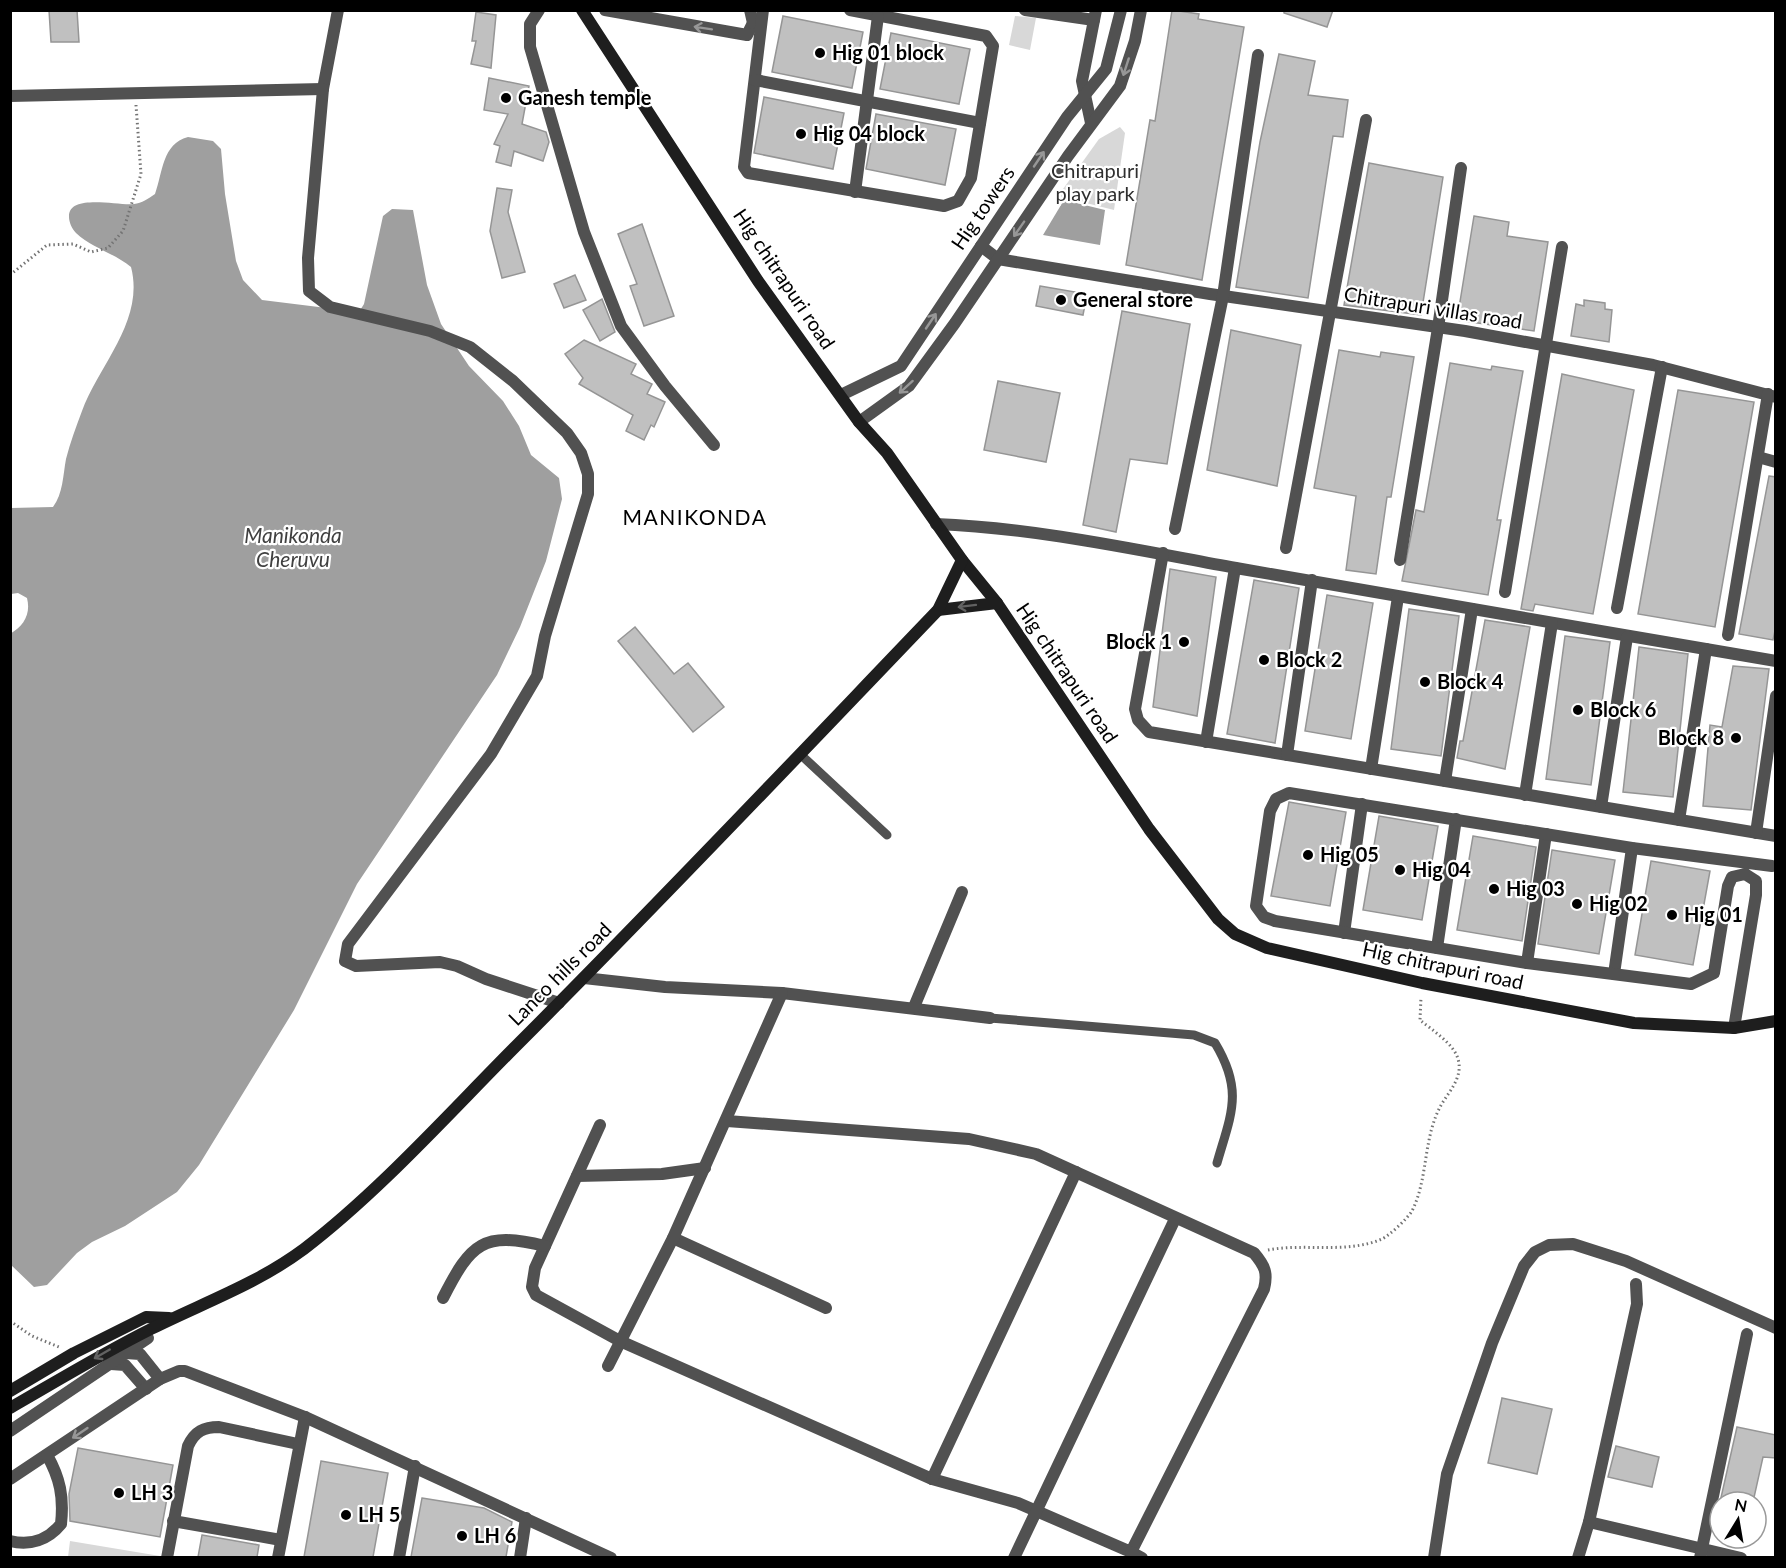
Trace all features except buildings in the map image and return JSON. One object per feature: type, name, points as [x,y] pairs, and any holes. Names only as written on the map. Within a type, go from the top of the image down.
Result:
[{"type":"street","points":[[338,10],[323,89],[308,258],[309,291],[330,308],[430,331],[454,339],[486,358],[519,386],[567,433],[581,453],[589,483],[584,509],[545,636],[537,676],[491,754],[348,945],[345,961],[356,966],[440,962],[559,1003]]},
{"type":"street","points":[[539,10],[530,24],[530,47],[584,232],[621,326],[665,386],[714,445]]},
{"type":"street","name":"Hig chitrapuri road","points":[[582,10],[758,281],[859,422],[887,453],[962,560],[996,603],[1149,829],[1218,919],[1235,934],[1267,948],[1422,982],[1634,1023],[1734,1028],[1776,1021]]},
{"type":"street","points":[[605,10],[747,35],[755,19],[763,10]]},
{"type":"street","points":[[755,19],[755,80],[744,167],[748,173],[945,206],[958,201],[971,178],[993,46],[991,40],[986,36],[850,10]]},
{"type":"street","points":[[1025,10],[1095,15],[1082,81],[1091,123]]},
{"type":"street","name":"Hig towers","points":[[841,395],[901,366],[1067,117],[1106,69],[1120,10]]},
{"type":"street","points":[[859,422],[909,386],[1091,123],[1120,86],[1135,41],[1141,10]]},
{"type":"street","points":[[855,192],[878,16]]},
{"type":"street","points":[[1175,529],[1223,296],[1258,55]]},
{"type":"street","points":[[755,80],[980,123]]},
{"type":"street","points":[[10,96],[323,89]]},
{"type":"street","points":[[1286,548],[1366,120]]},
{"type":"street","points":[[1400,560],[1438,328],[1461,168]]},
{"type":"street","points":[[981,246],[998,259]]},
{"type":"street","points":[[1505,592],[1562,246]]},
{"type":"street","name":"Chitrapuri villas road","points":[[998,259],[1547,346],[1662,367],[1772,396]]},
{"type":"street","points":[[1617,608],[1662,367]]},
{"type":"street","points":[[1728,635],[1758,457],[1772,396]]},
{"type":"street","points":[[1758,457],[1776,462]]},
{"type":"street","points":[[936,524],[986,526],[1163,552],[1235,568],[1398,597],[1776,661]]},
{"type":"street","points":[[1163,552],[1135,709],[1138,720],[1149,732],[1776,836]]},
{"type":"street","name":"Lanco hills road","points":[[173,1318],[200,1308],[274,1270],[306,1247],[407,1155],[584,978],[938,610],[962,560]]},
{"type":"street","points":[[1206,742],[1235,568]]},
{"type":"street","points":[[1287,756],[1312,580]]},
{"type":"street","points":[[1371,769],[1398,597]]},
{"type":"street","points":[[938,610],[996,603]]},
{"type":"street","points":[[1445,782],[1472,609]]},
{"type":"street","points":[[1525,795],[1552,623]]},
{"type":"street","points":[[1601,807],[1627,637]]},
{"type":"street","points":[[1679,820],[1706,649]]},
{"type":"street","points":[[1756,833],[1776,696]]},
{"type":"street","points":[[1734,1028],[1756,881],[1745,874],[1732,877],[1728,886],[1714,974],[1691,984],[1527,963],[1275,921],[1264,917],[1256,906],[1270,811],[1276,799],[1289,793],[1632,849],[1772,866]]},
{"type":"street","points":[[1344,933],[1362,804]]},
{"type":"street","points":[[1437,948],[1456,819]]},
{"type":"street","points":[[1527,963],[1546,834]]},
{"type":"street","points":[[1614,974],[1632,849]]},
{"type":"street","points":[[914,1007],[962,892]]},
{"type":"street","points":[[584,978],[665,987],[782,993],[914,1007],[990,1018]]},
{"type":"street","points":[[608,1366],[673,1238],[782,993]]},
{"type":"street","points":[[600,1125],[532,1279],[536,1295],[620,1341],[932,1479],[1035,1510],[1136,1555],[1264,1289],[1267,1278],[1265,1266],[1254,1253],[1036,1154],[969,1139],[727,1121]]},
{"type":"street","points":[[577,1176],[662,1174],[705,1168]]},
{"type":"street","points":[[932,1479],[1076,1172]]},
{"type":"street","points":[[1014,1557],[1175,1219]]},
{"type":"street","points":[[443,1298],[475,1250],[487,1241],[503,1238],[545,1246]]},
{"type":"street","points":[[673,1238],[826,1308]]},
{"type":"street","points":[[1434,1557],[1447,1474],[1492,1343],[1524,1266],[1535,1252],[1549,1245],[1573,1244],[1584,1247],[1626,1261],[1776,1328]]},
{"type":"street","points":[[1578,1557],[1589,1522],[1637,1304],[1636,1284]]},
{"type":"street","points":[[10,1392],[74,1353],[146,1317],[173,1318]]},
{"type":"street","points":[[10,1408],[120,1344],[173,1318]]},
{"type":"street","points":[[1701,1554],[1747,1334]]},
{"type":"street","points":[[10,1431],[148,1338]]},
{"type":"street","points":[[126,1353],[140,1354],[160,1379]]},
{"type":"street","points":[[110,1364],[125,1365],[146,1389]]},
{"type":"street","points":[[10,1479],[160,1379],[179,1371],[185,1371],[305,1417],[611,1557]]},
{"type":"street","points":[[278,1557],[305,1417]]},
{"type":"street","points":[[167,1557],[188,1446],[193,1435],[206,1427],[219,1427],[298,1444]]},
{"type":"street","points":[[10,1541],[29,1543],[39,1541],[61,1524],[63,1498],[60,1484],[46,1455]]},
{"type":"street","points":[[399,1557],[415,1466]]},
{"type":"street","points":[[520,1557],[526,1518]]},
{"type":"street","points":[[173,1521],[281,1540]]},
{"type":"street","points":[[1589,1522],[1701,1554],[1741,1557]]},
{"type":"lane","points":[[800,754],[886,835]]},
{"type":"lane","points":[[990,1018],[1194,1035],[1215,1043],[1234,1085],[1232,1110],[1217,1163]]},
{"type":"path","points":[[10,275],[47,245],[73,244],[92,252],[108,248],[123,231],[141,174],[136,94]]},
{"type":"path","points":[[1254,1253],[1283,1247],[1358,1245],[1383,1239],[1411,1213],[1422,1184],[1426,1149],[1438,1110],[1457,1080],[1458,1059],[1448,1044],[1420,1020],[1422,982]]},
{"type":"path","points":[[10,1321],[32,1336],[74,1353]]},
{"type":"green space","points":[[1015,16],[1036,18],[1030,50],[1009,45]]},
{"type":"green space","name":"Chitrapuri play park","points":[[1120,127],[1125,133],[1114,210],[1058,196],[1099,139]]},
{"type":"green space","points":[[70,1541],[160,1556],[68,1557]]},
{"type":"water","name":"Manikonda Cheruvu","points":[[188,137],[213,141],[221,149],[225,194],[236,261],[243,280],[262,300],[359,312],[364,304],[383,216],[392,209],[413,210],[427,285],[441,324],[469,366],[503,401],[519,426],[531,455],[559,478],[562,499],[546,561],[520,627],[497,675],[357,884],[294,1010],[199,1165],[177,1192],[125,1226],[92,1242],[77,1253],[47,1285],[34,1287],[10,1264],[10,634],[23,623],[28,609],[27,598],[18,593],[11,594],[11,508],[53,507],[56,502],[61,490],[66,459],[82,411],[118,342],[132,305],[134,287],[131,267],[76,233],[69,217],[71,210],[76,205],[85,203],[134,204],[147,199],[155,194],[168,152],[179,141]]},
{"type":"water","points":[[1064,200],[1105,210],[1100,245],[1043,235]]},
{"type":"place","name":"Hig 01 block","points":[[820,53]]},
{"type":"place","name":"Ganesh temple","points":[[506,98]]},
{"type":"place","name":"Hig 04 block","points":[[801,134]]},
{"type":"place","name":"General store","points":[[1061,300]]},
{"type":"place","name":"Block 1","points":[[1184,642]]},
{"type":"place","name":"Block 2","points":[[1264,660]]},
{"type":"place","name":"Block 4","points":[[1425,682]]},
{"type":"place","name":"Block 6","points":[[1578,710]]},
{"type":"place","name":"Block 8","points":[[1736,738]]},
{"type":"place","name":"Hig 05","points":[[1308,855]]},
{"type":"place","name":"Hig 04","points":[[1400,870]]},
{"type":"place","name":"Hig 03","points":[[1494,889]]},
{"type":"place","name":"Hig 02","points":[[1577,904]]},
{"type":"place","name":"Hig 01","points":[[1672,915]]},
{"type":"place","name":"LH 3","points":[[119,1493]]},
{"type":"place","name":"LH 5","points":[[346,1515]]},
{"type":"place","name":"LH 6","points":[[462,1536]]},
{"type":"district","name":"MANIKONDA","points":[[695,518]]}]
